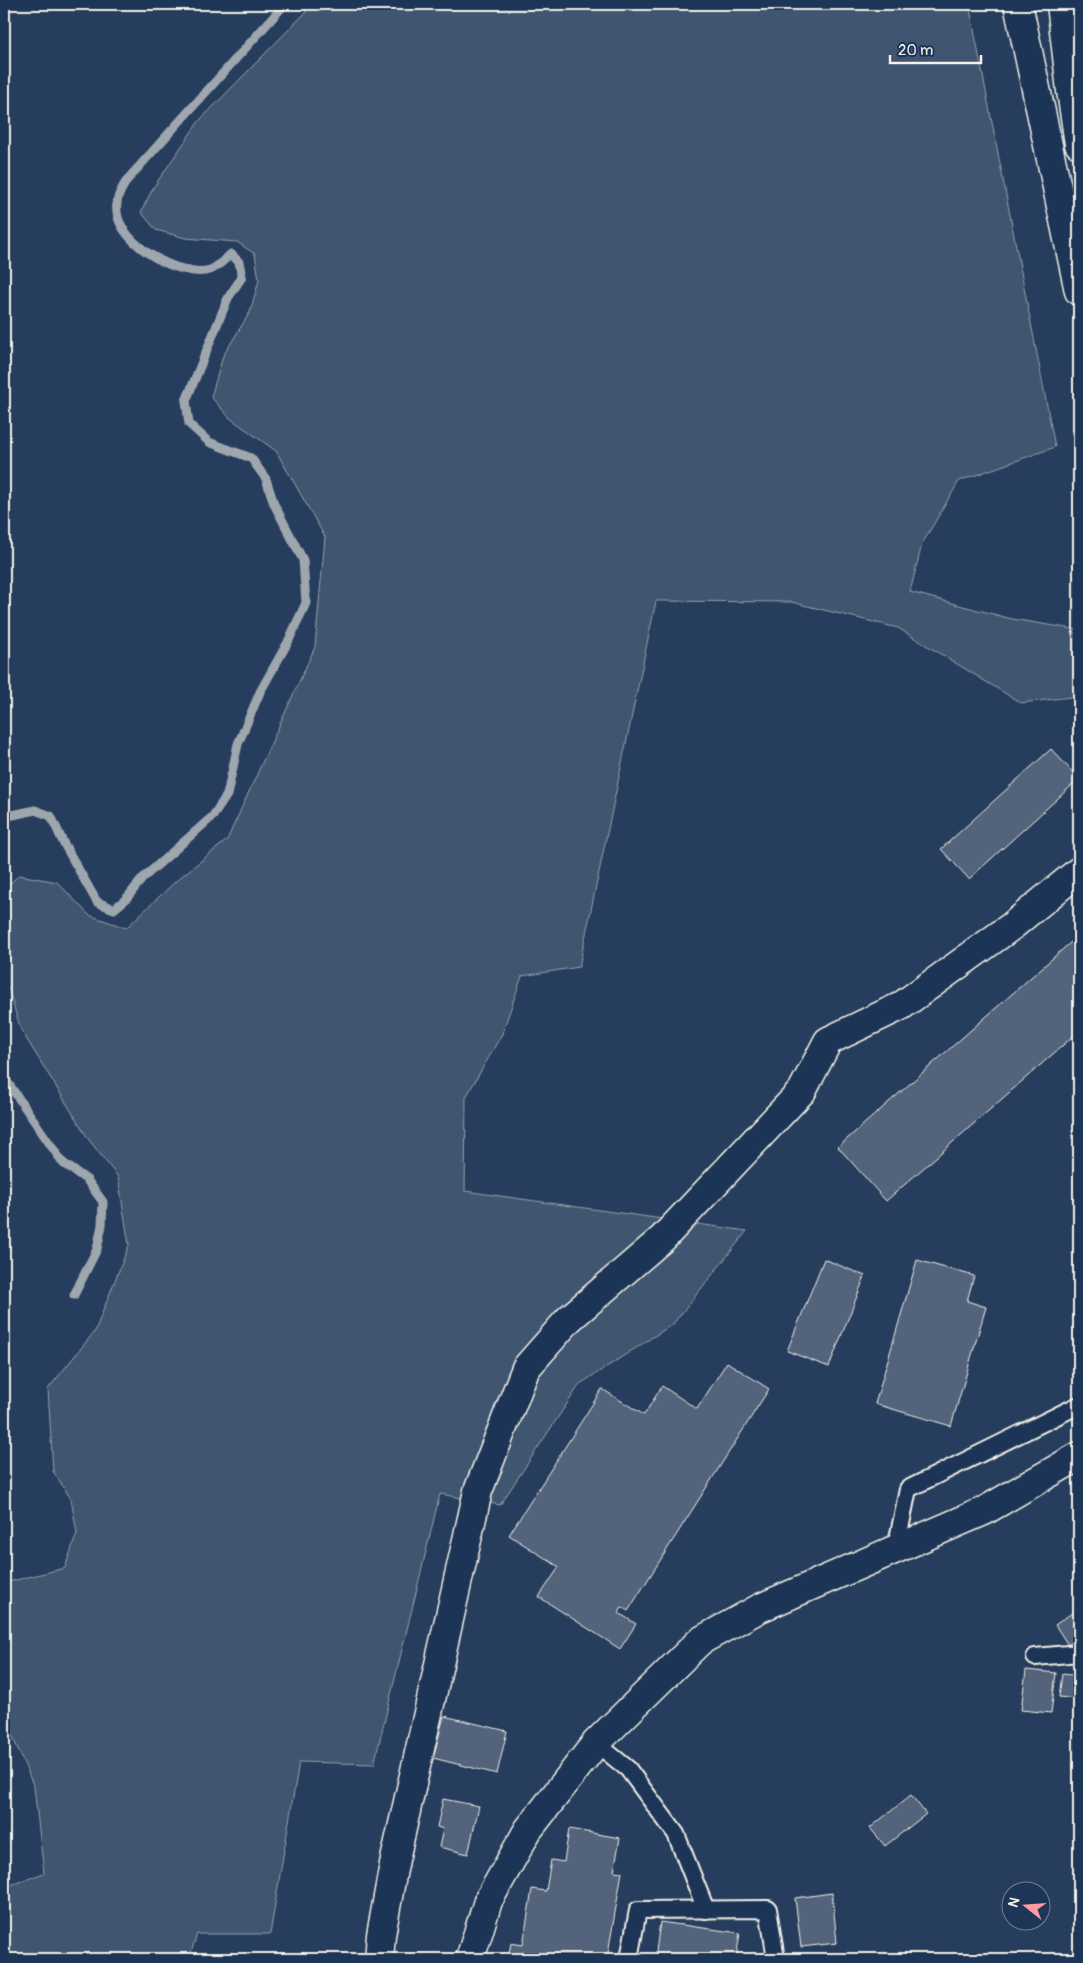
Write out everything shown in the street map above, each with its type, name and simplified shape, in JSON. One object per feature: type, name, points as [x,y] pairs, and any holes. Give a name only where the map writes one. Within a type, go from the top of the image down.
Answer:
[{"type":"main road","points":[[1018,4],[1079,291]]},
{"type":"main road","points":[[1061,4],[1079,144]]},
{"type":"main road","points":[[379,1959],[381,1935],[394,1864],[478,1491],[526,1368],[569,1319],[663,1238],[802,1091],[828,1041],[901,1006],[1012,926],[1079,871]]},
{"type":"main road","points":[[470,1959],[488,1901],[528,1830],[596,1743],[700,1641],[760,1608],[984,1511],[1079,1456]]},
{"type":"lane","points":[[896,1549],[908,1488],[1079,1405]]},
{"type":"lane","points":[[1036,1657],[1079,1653]]},
{"type":"lane","points":[[596,1743],[628,1769],[676,1834],[706,1910]]},
{"type":"lane","points":[[629,1959],[638,1910],[768,1909],[776,1959]]},
{"type":"shaded area","points":[[308,4],[969,4],[1055,447],[959,481],[922,544],[910,592],[1012,619],[1079,630],[1079,696],[1021,703],[898,628],[791,602],[656,601],[579,967],[522,976],[502,1034],[466,1097],[465,1191],[747,1231],[673,1324],[580,1384],[500,1505],[440,1494],[374,1764],[299,1762],[270,1934],[197,1934],[189,1959],[4,1959],[4,1889],[44,1873],[34,1787],[9,1728],[4,1724],[4,1583],[65,1568],[77,1533],[71,1499],[53,1471],[48,1389],[95,1331],[129,1245],[118,1177],[89,1140],[21,1030],[4,975],[4,889],[19,875],[57,882],[89,915],[126,928],[177,880],[227,840],[315,647],[325,537],[276,451],[230,418],[211,397],[223,356],[250,312],[259,280],[255,254],[237,242],[185,238],[156,230],[141,212],[153,188],[199,121],[305,13]]},
{"type":"building","points":[[1051,749],[1079,779],[969,879],[941,849]]},
{"type":"building","points":[[1079,935],[1079,1031],[886,1201],[838,1147]]},
{"type":"building","points":[[824,1259],[865,1276],[829,1367],[787,1351]]},
{"type":"building","points":[[917,1260],[974,1276],[967,1301],[986,1307],[951,1426],[875,1404]]},
{"type":"building","points":[[727,1362],[769,1389],[628,1611],[622,1607],[619,1613],[636,1624],[620,1649],[539,1597],[559,1567],[509,1535],[602,1389],[644,1415],[662,1386],[697,1409]]},
{"type":"building","points":[[1076,1610],[1079,1614],[1079,1637],[1068,1645],[1055,1625]]},
{"type":"building","points":[[1026,1670],[1056,1673],[1051,1713],[1021,1710]]},
{"type":"building","points":[[1062,1674],[1079,1676],[1077,1699],[1059,1697]]},
{"type":"building","points":[[444,1716],[507,1731],[497,1774],[433,1758]]},
{"type":"building","points":[[911,1795],[926,1814],[885,1846],[870,1828]]},
{"type":"building","points":[[443,1799],[479,1806],[468,1854],[439,1847],[443,1829],[437,1827]]},
{"type":"building","points":[[569,1829],[620,1838],[614,1871],[622,1872],[607,1959],[508,1959],[511,1943],[523,1945],[532,1889],[546,1891],[551,1860],[564,1862]]},
{"type":"building","points":[[832,1893],[837,1943],[801,1947],[795,1898]]},
{"type":"building","points":[[660,1922],[740,1933],[736,1959],[655,1959]]},
{"type":"waterway","points":[[4,817],[35,810],[51,816],[63,842],[97,902],[114,909],[126,899],[143,878],[213,816],[227,795],[238,744],[260,692],[288,642],[306,603],[303,560],[274,504],[266,479],[251,458],[209,442],[189,424],[186,401],[228,298],[242,277],[239,262],[231,254],[210,270],[183,269],[168,264],[140,247],[129,236],[121,224],[117,212],[119,195],[127,180],[285,4]]},
{"type":"waterway","points":[[4,1077],[63,1163],[87,1180],[103,1202],[102,1225],[97,1249],[74,1295]]}]
